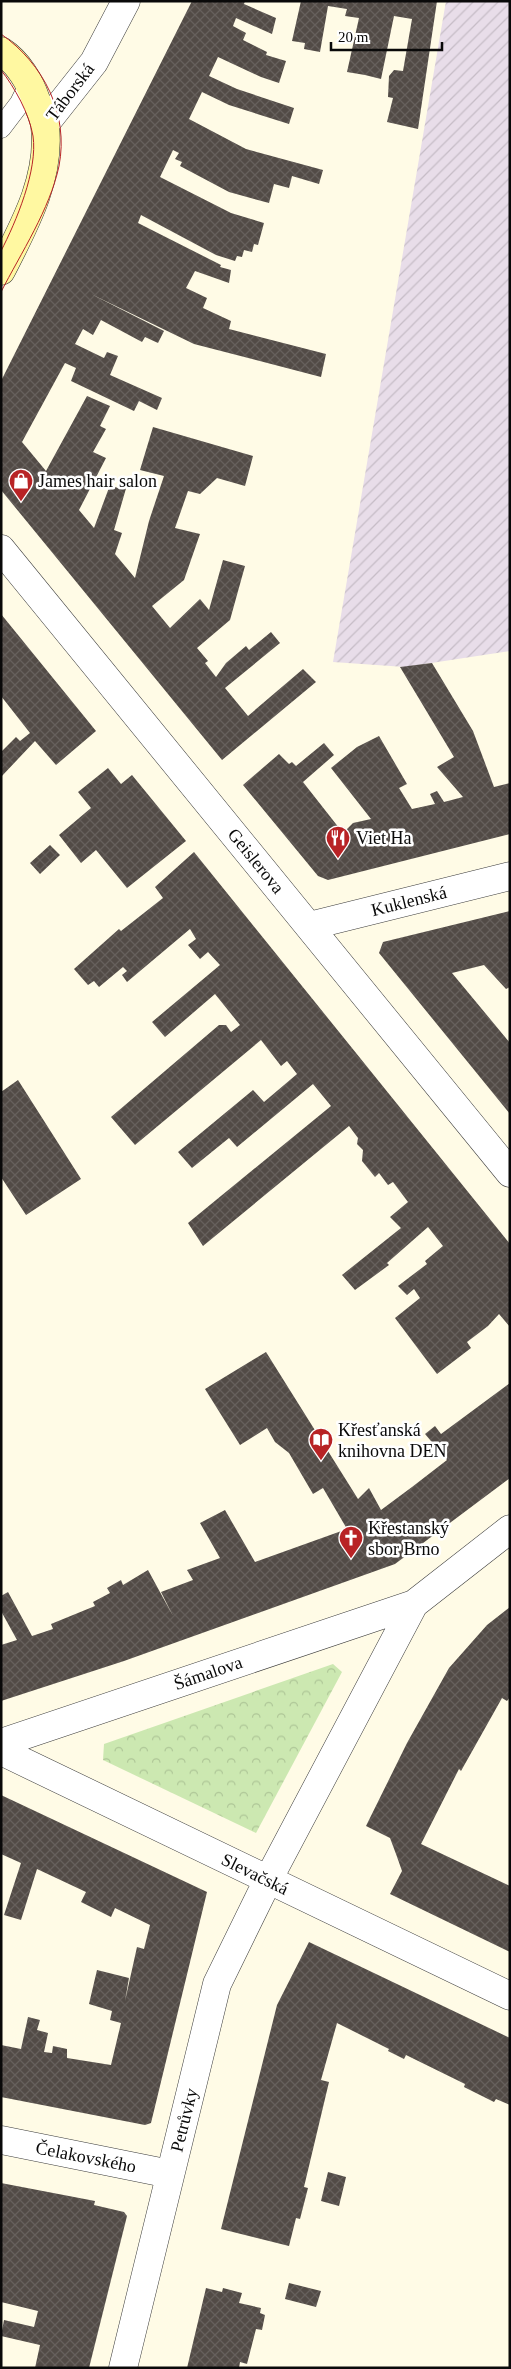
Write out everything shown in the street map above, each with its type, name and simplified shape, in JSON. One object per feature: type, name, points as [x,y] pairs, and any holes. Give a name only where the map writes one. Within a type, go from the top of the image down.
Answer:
[{"type":"street","name":"Táborská","points":[[1,271],[21,233],[43,176],[45,124],[94,62],[126,1]]},
{"type":"street","points":[[1,51],[30,83],[45,124]]},
{"type":"street","name":"Geislerova","points":[[1,549],[510,1173]]},
{"type":"street","name":"Kuklenská","points":[[309,926],[510,876]]},
{"type":"street","name":"Šámalova","points":[[1,1742],[414,1604],[510,1529]]},
{"type":"street","name":"Šámalova","points":[[268,1880],[414,1604]]},
{"type":"street","name":"Slevačská","points":[[1,1751],[510,1996]]},
{"type":"street","name":"Petrůvky","points":[[123,2368],[217,1984],[268,1880]]},
{"type":"street","name":"Čelakovského","points":[[1,2140],[170,2174]]},
{"type":"lane","points":[[1,128],[20,103],[30,83]]},
{"type":"shaded area","points":[[446,1],[510,1],[510,651],[405,667],[333,662]]},
{"type":"green space","points":[[333,1664],[342,1672],[256,1833],[103,1760],[104,1744]]},
{"type":"building","points":[[192,1],[245,1],[244,4],[276,18],[272,34],[236,18],[233,26],[246,33],[243,40],[267,52],[266,55],[286,61],[279,83],[261,77],[218,57],[209,76],[237,89],[294,108],[289,124],[229,105],[202,92],[189,119],[246,149],[323,170],[319,184],[292,176],[289,188],[274,184],[269,203],[229,192],[180,166],[182,162],[175,159],[179,153],[173,150],[160,177],[231,213],[264,223],[258,245],[254,244],[252,252],[244,250],[242,257],[237,256],[235,261],[216,255],[141,215],[138,223],[221,265],[220,267],[231,270],[229,283],[195,271],[186,288],[207,298],[203,308],[231,321],[229,329],[326,354],[321,377],[194,344],[91,294],[164,331],[158,343],[145,337],[142,342],[101,320],[93,335],[83,329],[75,344],[104,358],[107,352],[118,356],[110,375],[162,398],[157,410],[139,401],[134,411],[71,381],[76,368],[65,363],[22,442],[46,471],[87,396],[110,406],[100,426],[106,429],[93,452],[106,458],[79,510],[94,528],[110,485],[118,488],[120,482],[127,485],[114,530],[122,533],[115,554],[135,578],[149,521],[164,476],[140,470],[153,427],[253,456],[245,486],[217,478],[200,494],[188,491],[175,528],[200,534],[184,580],[152,606],[170,628],[200,599],[209,610],[223,560],[245,566],[230,620],[197,648],[208,661],[205,663],[216,677],[226,663],[246,646],[249,650],[271,632],[280,643],[225,688],[248,716],[303,669],[316,682],[222,760],[1,490],[1,381]]},
{"type":"building","points":[[301,1],[437,1],[418,129],[387,122],[393,98],[388,97],[389,76],[394,70],[403,71],[412,19],[394,16],[381,79],[347,72],[359,18],[345,16],[347,9],[328,6],[320,52],[304,49],[305,43],[292,41]]},
{"type":"building","points":[[1,614],[96,731],[56,765],[35,741],[1,777],[1,752],[16,737],[20,741],[30,733],[1,696]]},
{"type":"building","points":[[432,663],[473,731],[494,787],[510,783],[510,834],[328,880],[318,876],[243,785],[279,754],[289,764],[292,762],[296,766],[324,743],[334,755],[303,782],[343,833],[353,823],[371,819],[331,768],[357,747],[379,736],[407,784],[399,788],[412,809],[435,804],[430,794],[437,791],[444,802],[463,797],[437,767],[454,757],[400,667]]},
{"type":"building","points":[[108,768],[121,784],[132,775],[186,841],[127,888],[96,850],[81,863],[59,835],[91,808],[78,792]]},
{"type":"building","points":[[50,845],[60,855],[40,874],[30,863]]},
{"type":"building","points":[[194,852],[510,1244],[510,1327],[499,1314],[488,1326],[467,1342],[471,1348],[437,1374],[395,1318],[420,1298],[414,1289],[407,1295],[398,1286],[427,1264],[425,1261],[443,1246],[428,1227],[387,1263],[389,1265],[355,1290],[342,1275],[401,1228],[390,1217],[408,1202],[393,1182],[388,1185],[379,1173],[375,1177],[362,1161],[363,1150],[357,1144],[358,1138],[349,1126],[203,1246],[188,1223],[331,1106],[313,1084],[237,1147],[229,1138],[192,1168],[178,1152],[253,1090],[264,1102],[297,1074],[287,1061],[281,1066],[261,1040],[135,1145],[111,1117],[219,1025],[226,1025],[231,1032],[240,1025],[215,994],[165,1037],[152,1022],[220,965],[208,952],[200,959],[188,945],[196,939],[190,929],[127,982],[122,975],[127,971],[123,967],[99,987],[94,981],[88,985],[74,969],[119,929],[121,931],[163,898],[155,887]]},
{"type":"building","points":[[510,911],[510,987],[506,989],[484,965],[452,973],[510,1043],[510,1114],[379,953],[383,942]]},
{"type":"building","points":[[18,1080],[81,1179],[26,1215],[1,1177],[1,1092]]},
{"type":"building","points":[[266,1352],[358,1499],[369,1488],[381,1510],[412,1487],[447,1460],[425,1434],[435,1426],[441,1434],[510,1383],[510,1478],[395,1564],[124,1661],[1,1701],[1,1645],[17,1640],[1,1611],[1,1596],[8,1592],[32,1636],[53,1629],[51,1624],[95,1606],[93,1602],[110,1593],[107,1588],[121,1580],[123,1585],[148,1570],[173,1616],[161,1592],[193,1580],[187,1570],[220,1558],[200,1523],[225,1510],[255,1562],[347,1529],[323,1488],[313,1494],[289,1453],[275,1442],[267,1428],[240,1445],[205,1389]]},
{"type":"building","points":[[510,1607],[510,1697],[507,1701],[502,1698],[461,1771],[459,1769],[421,1844],[510,1886],[510,1952],[390,1894],[402,1871],[390,1838],[366,1826],[407,1743],[449,1668],[487,1625]]},
{"type":"building","points":[[1,1795],[207,1892],[151,2123],[145,2125],[1,2097],[1,2045],[21,2049],[28,2017],[40,2020],[37,2030],[48,2033],[44,2052],[52,2053],[53,2046],[67,2049],[67,2058],[111,2065],[121,2023],[110,2020],[112,2011],[89,2004],[97,1970],[129,1978],[125,2001],[137,1947],[144,1949],[150,1925],[115,1908],[111,1917],[81,1902],[86,1892],[37,1869],[21,1920],[4,1915],[21,1863],[1,1854]]},
{"type":"building","points":[[309,1942],[510,2038],[510,2105],[496,2099],[494,2102],[464,2087],[465,2084],[406,2055],[404,2059],[388,2051],[389,2049],[337,2023],[321,2080],[329,2082],[304,2187],[308,2188],[300,2219],[296,2218],[289,2246],[221,2229],[277,2005]]},
{"type":"building","points":[[328,2172],[346,2177],[339,2206],[321,2201]]},
{"type":"building","points":[[1,2183],[95,2201],[94,2205],[124,2212],[127,2216],[89,2368],[35,2368],[40,2345],[1,2336],[4,2320],[34,2327],[38,2311],[1,2302]]},
{"type":"building","points":[[289,2283],[321,2291],[316,2307],[285,2299]]},
{"type":"building","points":[[206,2288],[222,2292],[223,2288],[242,2293],[239,2303],[261,2308],[260,2313],[265,2315],[262,2330],[256,2329],[247,2364],[240,2362],[239,2368],[187,2368]]},
{"type":"tram line","points":[[1,34],[30,60],[41,75],[56,109],[61,147],[59,166],[49,198],[1,292]]},
{"type":"tram line","points":[[1,70],[25,110],[31,127],[34,150],[29,180],[19,211],[1,251]]},
{"type":"place","name":"James hair salon","points":[[21,502]]},
{"type":"place","name":"Viet Ha","points":[[338,859]]},
{"type":"place","name":"Křesťanská knihovna DEN","points":[[321,1461]]},
{"type":"place","name":"Křestanský sbor Brno","points":[[351,1559]]}]
